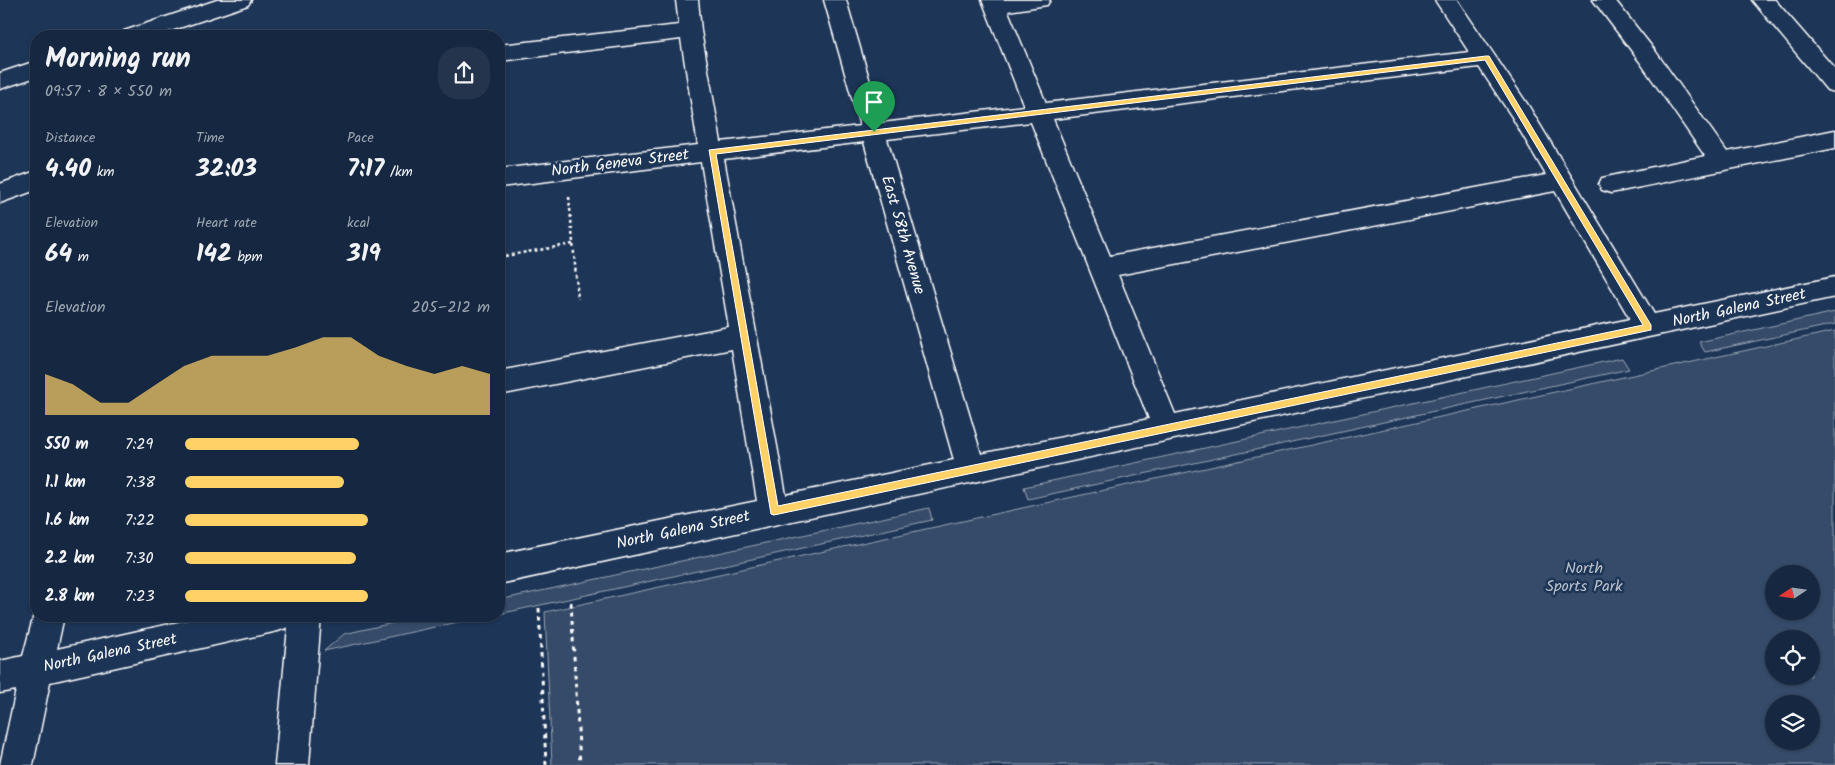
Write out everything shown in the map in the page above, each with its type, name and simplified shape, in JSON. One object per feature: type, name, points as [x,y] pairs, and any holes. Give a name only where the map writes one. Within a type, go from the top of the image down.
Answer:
[{"type":"street","points":[[150,30],[240,0]]},
{"type":"street","points":[[687,0],[690,30],[742,336],[774,511]]},
{"type":"street","name":"East 58th Avenue","points":[[835,0],[971,470]]},
{"type":"street","points":[[1039,0],[994,2],[1167,428]]},
{"type":"street","points":[[1446,0],[1486,58],[1648,327]]},
{"type":"street","points":[[1604,0],[1648,57],[1721,161]]},
{"type":"street","points":[[1764,0],[1835,84]]},
{"type":"street","points":[[505,52],[690,30]]},
{"type":"street","name":"North Geneva Street","points":[[505,177],[1486,58]]},
{"type":"street","points":[[0,81],[30,71]]},
{"type":"street","points":[[1610,184],[1835,139]]},
{"type":"street","points":[[1102,268],[1561,181]]},
{"type":"street","points":[[0,194],[30,182]]},
{"type":"street","name":"North Galena Street","points":[[505,568],[1835,287]]},
{"type":"street","points":[[505,382],[742,336]]},
{"type":"street","points":[[16,765],[47,622]]},
{"type":"street","name":"North Galena Street","points":[[0,677],[251,622]]},
{"type":"street","points":[[292,765],[304,622]]},
{"type":"path","points":[[569,196],[578,299]]},
{"type":"path","points":[[505,256],[573,244]]},
{"type":"path","points":[[570,602],[580,765]]},
{"type":"path","points":[[539,608],[546,765]]},
{"type":"green space","points":[[1835,312],[1835,324],[1705,352],[1699,342]]},
{"type":"green space","name":"North Sports Park","points":[[1835,331],[1835,765],[552,765],[545,612]]},
{"type":"green space","points":[[1622,358],[1629,369],[1028,499],[1024,487]]},
{"type":"green space","points":[[929,508],[932,520],[505,613],[505,599]]},
{"type":"green space","points":[[397,622],[458,622],[324,651],[344,634]]},
{"type":"route","points":[[1486,58],[1520,110],[1648,327],[774,511],[742,336],[712,152],[874,132],[1486,58]]}]
